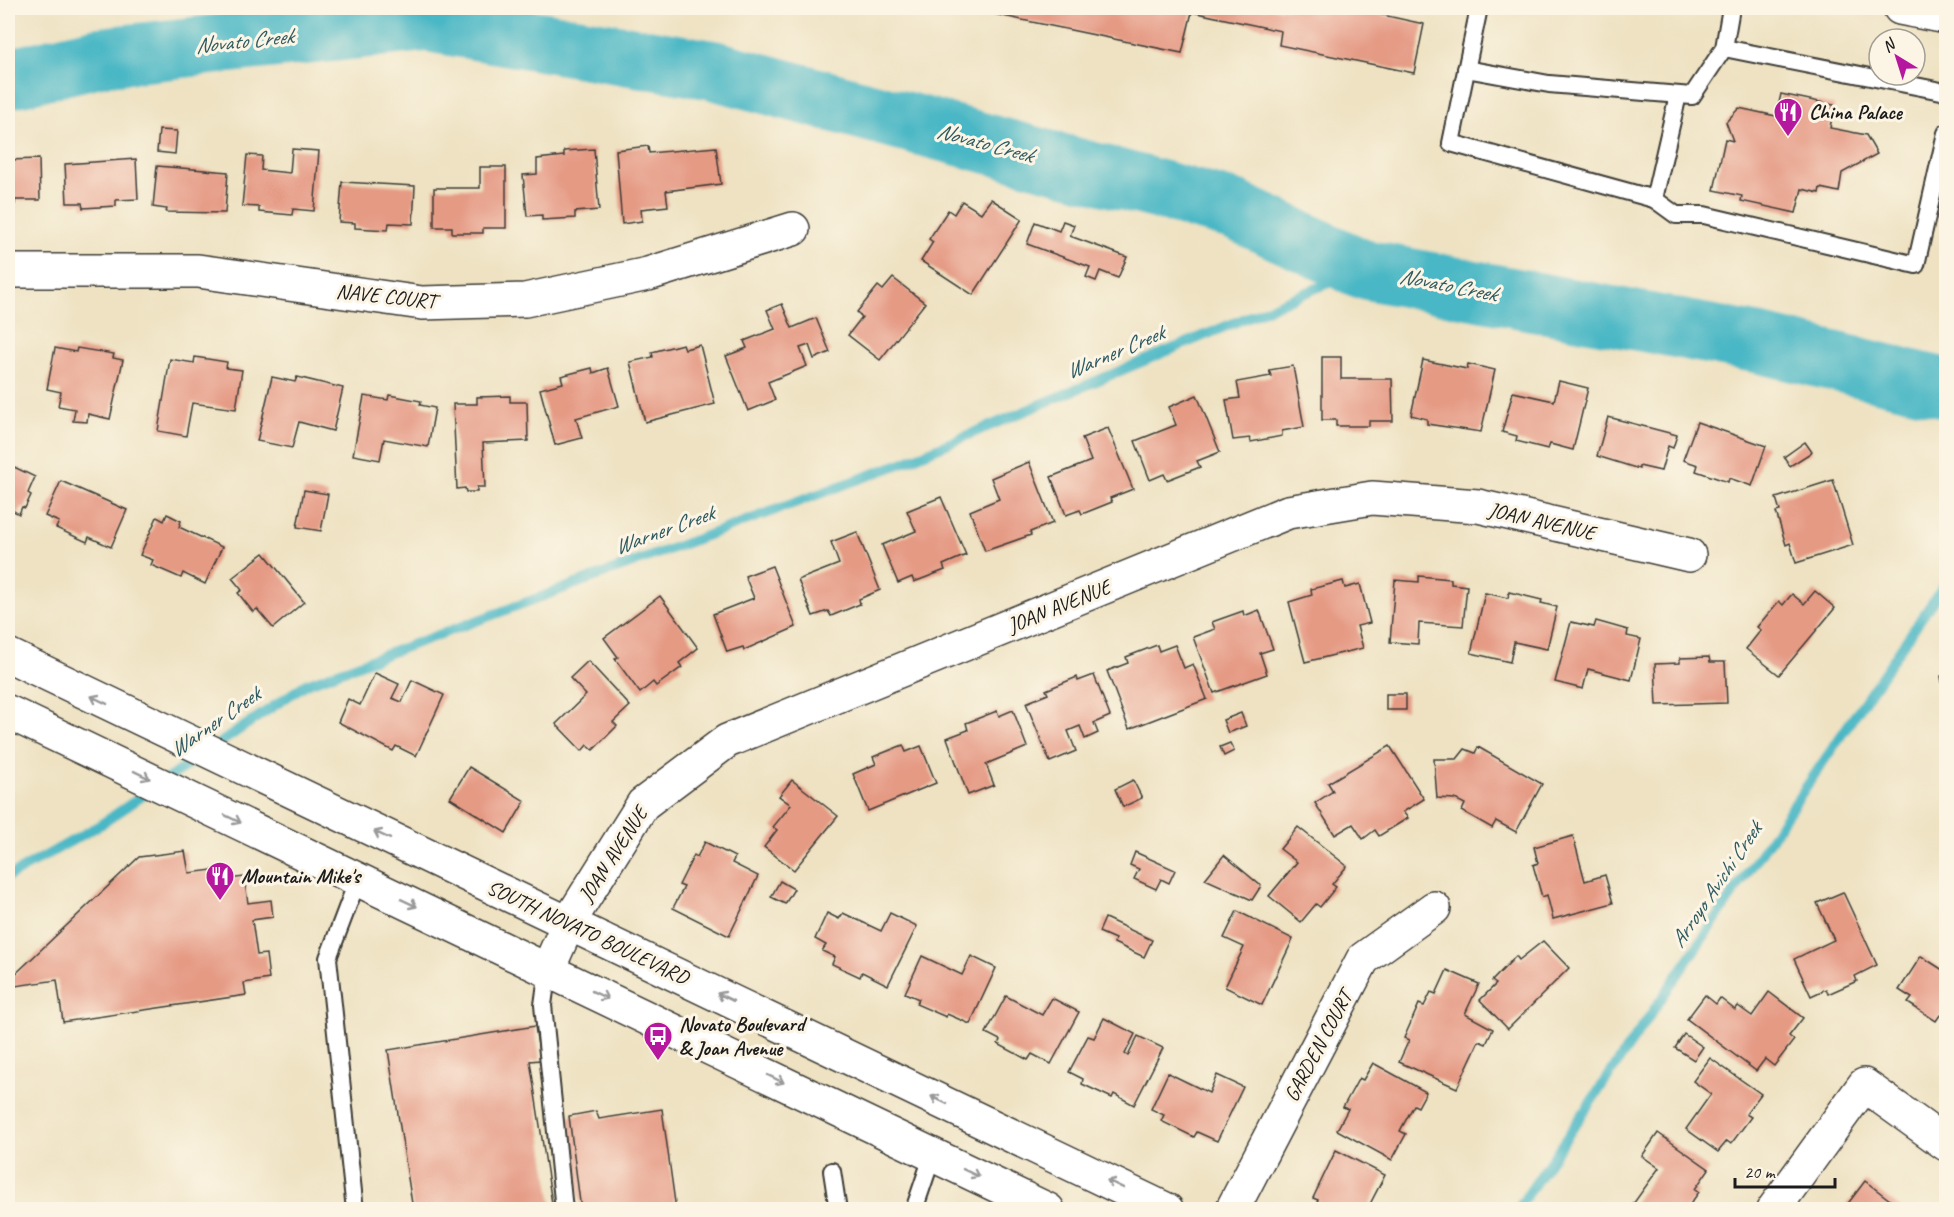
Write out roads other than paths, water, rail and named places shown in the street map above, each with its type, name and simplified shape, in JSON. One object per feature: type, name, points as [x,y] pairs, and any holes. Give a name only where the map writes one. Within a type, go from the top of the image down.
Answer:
[{"type":"street","points":[[1900,8],[1947,17]]},
{"type":"street","name":"NAVE COURT","points":[[8,271],[198,271],[422,303],[525,300],[648,274],[793,229]]},
{"type":"street","name":"JOAN AVENUE","points":[[548,969],[568,922],[643,804],[727,741],[1288,513],[1372,498],[1478,506],[1689,555]]},
{"type":"street","name":"SOUTH NOVATO BOULEVARD","points":[[8,655],[228,763],[568,922],[1167,1209]]},
{"type":"street","points":[[8,712],[1045,1209]]},
{"type":"street","name":"GARDEN COURT","points":[[1232,1209],[1363,959],[1434,908]]},
{"type":"street","points":[[1773,1209],[1864,1085],[1947,1144]]},
{"type":"lane","points":[[1479,8],[1451,143],[1654,199],[1677,216],[1704,215],[1916,264],[1947,133]]},
{"type":"lane","points":[[1466,69],[1550,84],[1692,96],[1724,48],[1731,8]]},
{"type":"lane","points":[[1724,48],[1947,92]]},
{"type":"lane","points":[[1654,199],[1678,95]]},
{"type":"lane","points":[[355,1209],[328,958],[358,879]]},
{"type":"lane","points":[[548,969],[543,1005],[564,1209]]},
{"type":"lane","points":[[914,1209],[933,1154]]},
{"type":"lane","points":[[832,1171],[838,1209]]},
{"type":"waterway","name":"Novato Creek","points":[[8,79],[99,57],[426,22],[713,70],[1234,210],[1362,269],[1761,344],[1946,388]]},
{"type":"waterway","name":"Warner Creek","points":[[8,877],[100,825],[306,684],[897,465],[1362,269]]},
{"type":"waterway","name":"Arroyo Avichi Creek","points":[[1517,1210],[1946,582]]},
{"type":"place","name":"China Palace","points":[[1788,138]]},
{"type":"place","name":"Mountain Mike's","points":[[220,902]]},
{"type":"place","name":"Novato Boulevard & Joan Avenue","points":[[658,1062]]}]
